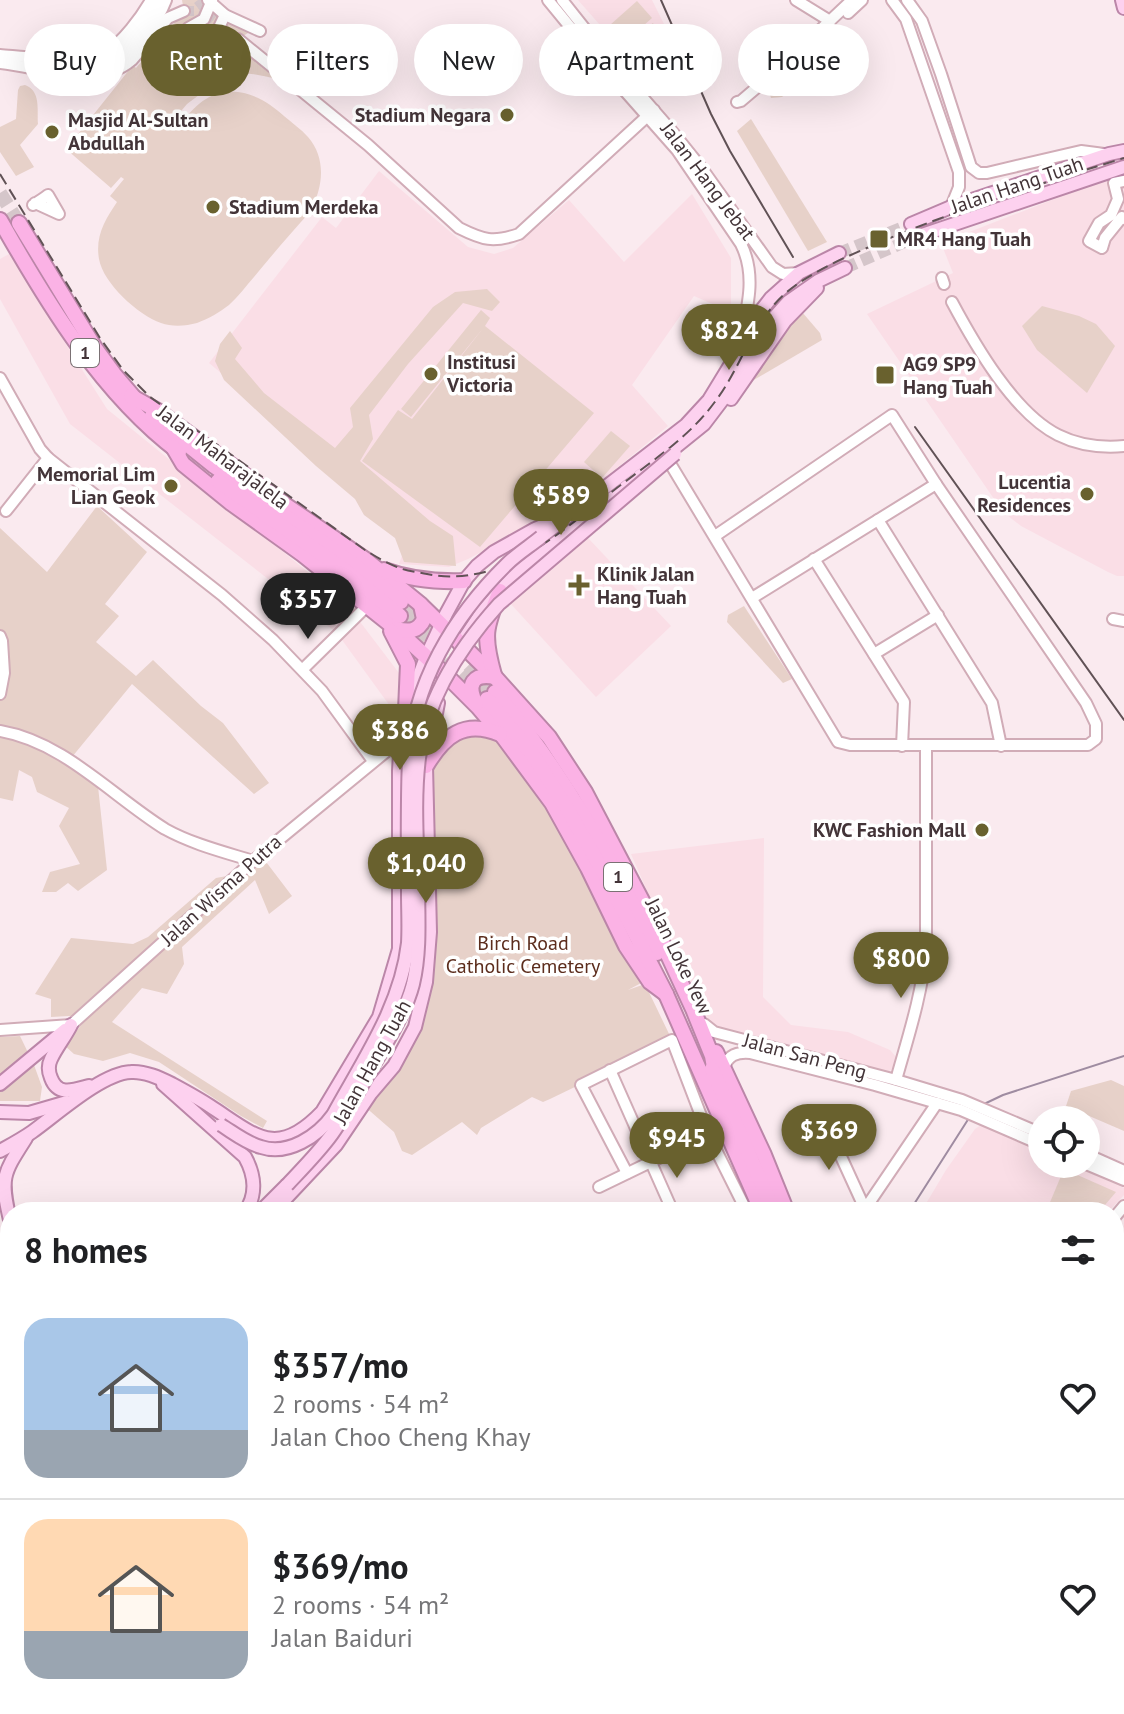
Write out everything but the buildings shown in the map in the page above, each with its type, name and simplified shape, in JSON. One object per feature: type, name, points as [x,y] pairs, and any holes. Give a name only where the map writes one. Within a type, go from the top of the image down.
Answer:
[{"type":"highway","name":"Jalan Maharajalela","points":[[0,220],[41,290],[104,381],[151,430],[227,488],[343,569],[402,616]]},
{"type":"highway","name":"Jalan Maharajalela","points":[[19,223],[95,348],[131,396],[214,466],[345,558],[402,616]]},
{"type":"highway","points":[[131,396],[158,411],[366,560],[406,578],[464,581]]},
{"type":"highway","points":[[173,447],[183,464],[207,484],[367,606],[441,624],[461,644],[489,694],[501,734],[552,803],[626,946],[650,982],[666,994]]},
{"type":"highway","points":[[366,560],[426,657],[448,677],[489,694],[549,737],[569,766],[639,894],[720,1073],[764,1155],[783,1202]]},
{"type":"highway","points":[[489,694],[486,634],[500,591]]},
{"type":"highway","points":[[402,616],[408,664],[406,710]]},
{"type":"highway","name":"Jalan Loke Yew","points":[[489,694],[535,758],[604,873],[666,994],[758,1202]]},
{"type":"highway","name":"Jalan Loke Yew","points":[[489,694],[525,727],[578,804],[720,1073],[770,1202]]},
{"type":"highway","points":[[426,766],[438,746],[465,729],[479,728],[501,734]]},
{"type":"highway","points":[[693,1009],[704,1024],[720,1073]]},
{"type":"main road","points":[[1122,0],[1124,8]]},
{"type":"main road","name":"Jalan Hang Tuah","points":[[911,224],[951,207],[1124,151]]},
{"type":"main road","name":"Jalan Hang Tuah","points":[[916,237],[1124,167]]},
{"type":"main road","name":"Jalan Hang Tuah","points":[[282,1202],[336,1145],[371,1093],[394,1066],[415,1027],[423,996],[430,932],[426,766],[436,711],[461,644],[488,605],[517,572],[574,529],[701,409],[763,308],[799,273],[839,253]]},
{"type":"main road","name":"Jalan Hang Tuah","points":[[177,1087],[221,1125],[262,1148],[286,1148],[307,1139],[326,1125],[387,1018],[399,983],[408,943],[409,758],[413,726],[421,693],[441,649],[476,598],[509,562],[573,513],[665,455],[704,424],[776,314],[801,291],[840,270],[774,334],[740,387],[710,425],[520,585],[474,632],[457,656],[430,713],[419,758],[416,825],[419,932],[412,986],[402,1014],[347,1110],[321,1147],[270,1202]]},
{"type":"main road","name":"Jalan Hang Tuah","points":[[177,1087],[249,1133],[262,1137],[284,1138],[311,1123],[322,1112],[379,1017],[399,949],[401,735],[406,710],[426,657],[464,581],[477,566],[494,552],[535,529],[573,513]]},
{"type":"main road","points":[[464,581],[460,607],[464,612],[476,613],[488,605]]},
{"type":"main road","points":[[0,1084],[71,1025]]},
{"type":"main road","points":[[71,1025],[49,1062],[51,1079],[57,1089],[67,1091],[98,1084]]},
{"type":"main road","points":[[0,1151],[113,1076],[132,1071],[155,1076],[177,1087]]},
{"type":"main road","points":[[155,1076],[245,1157],[253,1186],[250,1202]]},
{"type":"main road","points":[[342,1080],[356,1079],[365,1084],[371,1093]]},
{"type":"main road","points":[[0,1112],[29,1113],[77,1098]]},
{"type":"main road","points":[[5,1202],[4,1178],[10,1162],[28,1135]]},
{"type":"street","points":[[125,33],[151,0]]},
{"type":"street","points":[[125,45],[151,15],[159,0]]},
{"type":"street","points":[[125,56],[157,19],[166,0]]},
{"type":"street","name":"Jalan Hang Jebat","points":[[548,0],[594,56],[703,170],[772,267],[783,274],[799,273]]},
{"type":"street","name":"Jalan Hang Jebat","points":[[562,0],[677,150],[745,252],[750,285],[738,348]]},
{"type":"street","points":[[796,0],[835,23],[862,0]]},
{"type":"street","points":[[737,102],[755,90],[852,0]]},
{"type":"street","points":[[892,0],[906,19],[959,172],[959,187],[951,207]]},
{"type":"street","points":[[907,0],[922,21],[965,153],[976,172],[987,173],[1081,151],[1109,154]]},
{"type":"street","points":[[125,65],[168,18],[187,22],[204,19],[211,1],[225,15],[260,31]]},
{"type":"street","points":[[222,24],[225,15]]},
{"type":"street","points":[[251,50],[368,145],[459,228],[492,241],[519,234],[650,113]]},
{"type":"street","points":[[0,55],[24,60]]},
{"type":"street","points":[[0,63],[24,64]]},
{"type":"street","points":[[1121,213],[1122,217],[1105,238],[1102,248],[1089,241],[1099,223],[1111,215],[1118,199],[1114,183],[1124,181]]},
{"type":"street","points":[[952,302],[984,357],[1029,414],[1047,428],[1071,440],[1089,445],[1124,446]]},
{"type":"street","points":[[0,378],[48,458],[251,619],[331,701],[374,760],[400,759]]},
{"type":"street","points":[[665,455],[838,742],[850,745],[1030,746],[1088,745],[1096,739],[1096,724],[1086,703],[892,415],[715,536]]},
{"type":"street","points":[[6,511],[48,458]]},
{"type":"street","points":[[752,598],[936,484]]},
{"type":"street","points":[[878,520],[992,703],[1001,746]]},
{"type":"street","points":[[814,559],[904,702],[902,746]]},
{"type":"street","points":[[303,669],[367,606]]},
{"type":"street","points":[[874,654],[938,615]]},
{"type":"street","points":[[0,636],[4,673],[0,694]]},
{"type":"street","points":[[0,731],[21,734],[61,756],[166,829],[253,861]]},
{"type":"street","name":"Jalan Wisma Putra","points":[[71,1025],[253,861],[393,746],[401,735]]},
{"type":"street","points":[[908,1094],[896,1080],[924,975],[926,746]]},
{"type":"street","name":"Jalan San Peng","points":[[704,1024],[714,1032],[750,1048],[937,1103],[969,1108]]},
{"type":"street","points":[[0,1030],[71,1025]]},
{"type":"street","points":[[24,1027],[36,1035],[40,1043],[34,1054]]},
{"type":"street","points":[[627,1173],[581,1085],[672,1040],[708,1134],[742,1202]]},
{"type":"street","name":"Jalan San Peng","points":[[720,1073],[727,1059],[750,1048],[896,1080],[1028,1129]]},
{"type":"street","points":[[610,1070],[668,1202]]},
{"type":"street","points":[[875,1085],[896,1080]]},
{"type":"street","points":[[870,1202],[937,1103]]},
{"type":"street","name":"Jalan San Peng","points":[[983,1113],[1028,1137]]},
{"type":"street","points":[[824,1118],[860,1202]]},
{"type":"street","points":[[599,1187],[725,1126]]},
{"type":"street","points":[[1100,1160],[1124,1171]]},
{"type":"street","points":[[1100,1170],[1124,1180]]},
{"type":"shaded area","points":[[578,0],[652,0],[664,24],[599,24]]},
{"type":"shaded area","name":"Institusi Victoria","points":[[379,171],[468,247],[494,254],[513,248],[569,200],[624,262],[692,194],[731,258],[731,312],[694,296],[632,385],[668,426],[573,504],[449,567],[399,564],[409,537],[329,463],[209,363],[322,217],[336,228]]},
{"type":"shaded area","points":[[1124,175],[1124,576],[1117,576],[1021,526],[1003,512],[867,314],[953,273],[941,243]]},
{"type":"shaded area","points":[[9,254],[107,409],[345,602],[402,677],[405,703],[395,713],[337,633],[70,424],[0,299],[0,259]]},
{"type":"shaded area","points":[[588,538],[671,626],[596,697],[510,603],[547,568]]},
{"type":"shaded area","points":[[764,838],[763,997],[791,1025],[848,1032],[890,1050],[897,1058],[894,1068],[885,1074],[714,1027],[702,1017],[631,854]]},
{"type":"shaded area","points":[[981,1125],[1028,1145],[1028,1178],[1100,1177],[1124,1188],[1124,1195],[1117,1202],[927,1202],[946,1170]]},
{"type":"green space","name":"Stadium Merdeka","points":[[182,0],[213,0],[260,26],[251,31],[251,24],[174,24],[184,12]]},
{"type":"green space","points":[[637,1],[652,18],[645,24],[611,24]]},
{"type":"green space","name":"Stadium Merdeka","points":[[251,57],[267,71],[267,77],[251,74]]},
{"type":"green space","name":"Stadium Merdeka","points":[[141,62],[141,96],[198,96],[177,116],[183,120],[200,103],[213,96],[257,98],[276,109],[308,137],[320,164],[320,184],[310,212],[236,299],[222,310],[188,325],[174,326],[152,319],[132,306],[107,278],[99,259],[100,236],[117,202],[110,196],[124,179],[121,177],[111,188],[66,149],[108,96],[125,96],[125,75],[133,65],[136,68]]},
{"type":"green space","points":[[24,85],[24,96],[36,96],[38,124],[20,145],[34,167],[16,176],[0,152],[0,127],[16,119],[20,86]]},
{"type":"green space","points":[[751,119],[827,242],[808,251],[737,131]]},
{"type":"green space","points":[[487,289],[500,302],[492,311],[463,303],[408,364],[369,415],[373,439],[360,461],[430,521],[453,536],[456,566],[404,562],[395,538],[364,515],[355,499],[224,380],[215,361],[220,344],[230,331],[242,348],[235,359],[264,393],[335,448],[353,427],[350,408],[433,307],[455,292]]},
{"type":"green space","points":[[1042,306],[1096,324],[1115,346],[1087,393],[1037,350],[1022,326]]},
{"type":"green space","points":[[481,310],[490,318],[485,326],[594,413],[480,547],[362,461],[398,410],[412,419],[484,327],[411,417],[401,409]]},
{"type":"green space","points":[[802,312],[820,333],[822,340],[752,381],[793,319]]},
{"type":"green space","points":[[611,431],[630,446],[602,478],[584,462]]},
{"type":"green space","points":[[97,506],[147,552],[105,604],[119,616],[96,642],[136,676],[153,660],[223,723],[269,783],[254,794],[132,684],[72,757],[97,777],[107,870],[78,891],[68,883],[56,892],[42,892],[50,872],[80,864],[59,826],[69,808],[37,792],[32,777],[19,770],[13,801],[0,798],[0,528],[47,572]]},
{"type":"green space","points":[[744,606],[792,679],[783,683],[727,622],[728,615]]},
{"type":"green space","name":"Birch Road Catholic Cemetery","points":[[457,733],[501,734],[542,793],[643,982],[628,990],[645,984],[672,1040],[543,1102],[532,1097],[481,1128],[477,1135],[462,1122],[412,1155],[402,1151],[394,1132],[363,1105],[394,1066],[426,982],[431,764]]},
{"type":"green space","points":[[257,850],[292,896],[269,914],[255,880],[182,947],[184,964],[167,994],[142,988],[112,1022],[267,1121],[263,1128],[159,1062],[130,1053],[103,1061],[74,1054],[64,1045],[84,1022],[69,1016],[51,1017],[51,999],[35,994],[71,938],[133,944],[148,937],[216,878],[227,876]]},
{"type":"green space","points":[[20,1036],[42,1087],[40,1101],[0,1101],[0,1037]]},
{"type":"green space","points":[[1111,1080],[1124,1086],[1124,1131],[1100,1121],[1100,1106],[1066,1106],[1071,1091]]},
{"type":"green space","points":[[1060,1178],[1084,1178],[1116,1192],[1108,1202],[1050,1202]]},
{"type":"waterway","points":[[982,1105],[1003,1095],[1124,1056]]},
{"type":"waterway","points":[[915,1202],[969,1118]]},
{"type":"tunnel","points":[[198,0],[219,24]]},
{"type":"tunnel","points":[[184,11],[194,11],[211,18]]},
{"type":"tunnel","points":[[0,193],[19,223]]},
{"type":"tunnel","points":[[839,253],[911,224]]},
{"type":"tunnel","points":[[845,268],[916,237]]},
{"type":"tunnel","points":[[408,607],[495,692]]},
{"type":"tunnel","points":[[400,616],[487,699]]},
{"type":"tram line","points":[[661,0],[730,151],[793,257]]},
{"type":"tram line","points":[[915,427],[1124,720]]},
{"type":"railway","points":[[0,174],[100,338],[123,370],[150,397],[365,550],[408,570],[455,576],[481,573],[530,552],[682,438],[725,388],[769,311],[781,297],[806,278],[849,256],[942,218],[1124,158]]},
{"type":"place","name":"Stadium Negara","points":[[507,115]]},
{"type":"place","name":"Masjid Al-Sultan Abdullah","points":[[52,132]]},
{"type":"place","name":"Stadium Merdeka","points":[[213,207]]},
{"type":"place","name":"MR4 Hang Tuah","points":[[879,239]]},
{"type":"place","name":"Institusi Victoria","points":[[431,374]]},
{"type":"place","name":"AG9 SP9 Hang Tuah","points":[[885,375]]},
{"type":"place","name":"Memorial Lim Lian Geok","points":[[171,486]]},
{"type":"place","name":"Lucentia Residences","points":[[1087,494]]},
{"type":"place","name":"Klinik Jalan Hang Tuah","points":[[579,585]]},
{"type":"place","name":"KWC Fashion Mall","points":[[982,830]]}]
